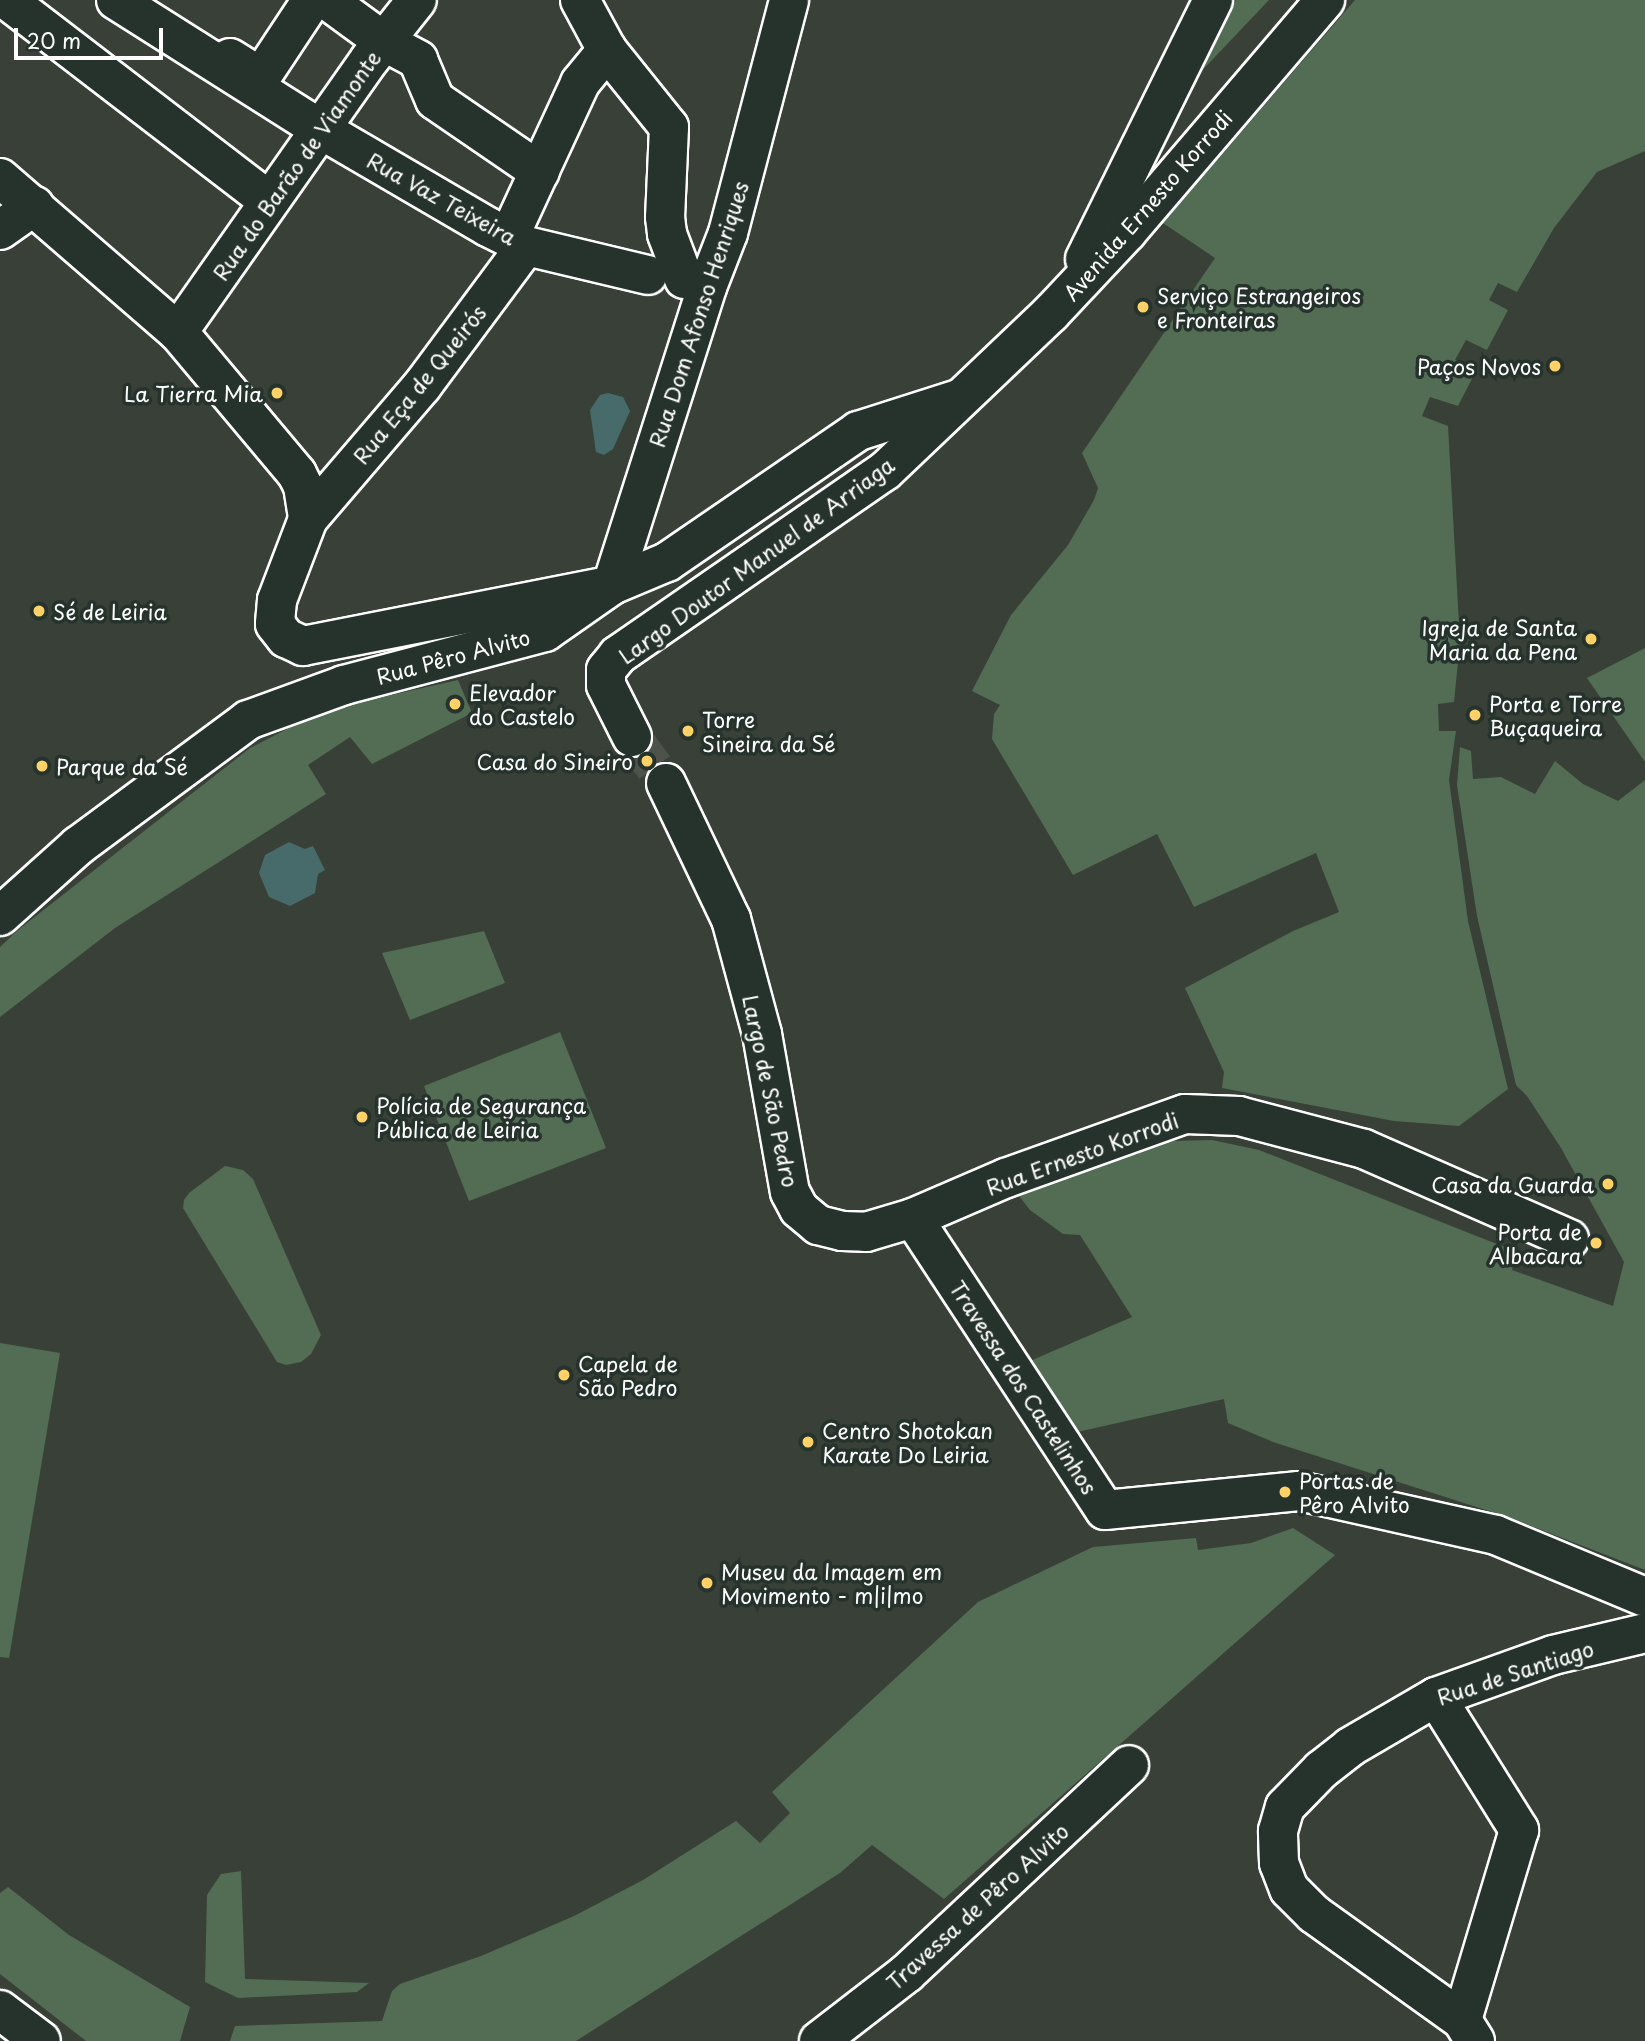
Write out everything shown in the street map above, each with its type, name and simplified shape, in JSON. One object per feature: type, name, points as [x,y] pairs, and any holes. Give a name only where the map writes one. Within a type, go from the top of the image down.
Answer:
[{"type":"street","points":[[7,0],[269,201]]},
{"type":"street","name":"Rua Vaz Teixeira","points":[[116,0],[322,130],[518,242],[666,277],[665,218],[669,127],[607,50]]},
{"type":"street","points":[[143,0],[261,77],[312,0]]},
{"type":"street","points":[[327,0],[383,41],[418,60],[435,100],[540,172]]},
{"type":"street","name":"Rua do Barão de Viamonte","points":[[178,332],[383,41],[417,0]]},
{"type":"street","points":[[580,0],[607,50]]},
{"type":"street","name":"Rua Dom Afonso Henriques","points":[[612,585],[707,287],[728,233],[789,0]]},
{"type":"street","points":[[1067,296],[1213,0]]},
{"type":"street","name":"Avenida Ernesto Korrodi","points":[[958,398],[1067,296],[1127,232],[1325,0]]},
{"type":"street","name":"Rua Eça de Queirós","points":[[308,519],[422,386],[518,242],[540,172],[580,83],[607,50]]},
{"type":"street","points":[[0,177],[178,332],[297,474],[303,486],[308,519],[280,589],[274,616],[279,632],[303,646],[612,585]]},
{"type":"street","points":[[0,230],[34,206]]},
{"type":"street","name":"Rua Pêro Alvito","points":[[0,916],[78,846],[248,720],[344,685],[545,632],[612,585],[667,562],[858,431],[958,398]]},
{"type":"street","name":"Largo Doutor Manuel de Arriaga","points":[[632,737],[606,685],[606,670],[618,655],[885,471],[958,398]]},
{"type":"street","name":"Largo de São Pedro","points":[[666,783],[731,919],[762,1034],[787,1181],[799,1209],[818,1225],[842,1231],[866,1231],[913,1218]]},
{"type":"street","name":"Rua Ernesto Korrodi","points":[[913,1218],[1006,1178],[1185,1114],[1238,1116],[1364,1149],[1569,1239]]},
{"type":"street","name":"Travessa dos Castelinhos","points":[[913,1218],[1105,1510],[1299,1491],[1496,1535],[1645,1597]]},
{"type":"street","name":"Rua de Santiago","points":[[1469,2031],[1314,1914],[1289,1889],[1279,1863],[1278,1831],[1285,1807],[1321,1770],[1350,1747],[1436,1697],[1553,1656],[1645,1633]]},
{"type":"street","points":[[1436,1697],[1519,1829],[1469,2031]]},
{"type":"street","name":"Travessa de Pêro Alvito","points":[[819,2041],[907,1973],[1129,1765]]},
{"type":"street","points":[[0,2010],[41,2041]]},
{"type":"green space","points":[[1236,0],[1269,0],[1195,78]]},
{"type":"green space","points":[[1355,0],[1645,0],[1645,151],[1597,172],[1554,228],[1517,292],[1498,283],[1489,300],[1508,310],[1487,350],[1466,340],[1455,360],[1476,371],[1458,406],[1430,397],[1422,416],[1448,426],[1460,642],[1454,702],[1438,704],[1439,731],[1456,731],[1449,780],[1468,921],[1508,1089],[1459,1126],[1394,1121],[1222,1088],[1224,1072],[1185,988],[1293,931],[1339,912],[1316,853],[1194,907],[1157,834],[1073,875],[992,739],[994,714],[1000,705],[972,691],[1011,615],[1068,545],[1094,500],[1098,488],[1082,453],[1215,258],[1163,223]]},
{"type":"green space","points":[[1645,648],[1645,762],[1587,678]]},
{"type":"green space","points":[[458,680],[472,713],[372,764],[350,737],[308,765],[326,794],[115,928],[0,1017],[0,947],[250,748],[324,710]]},
{"type":"green space","points":[[1460,747],[1471,751],[1473,779],[1501,777],[1535,794],[1555,761],[1583,784],[1618,801],[1645,780],[1645,1570],[1508,1517],[1273,1442],[1228,1423],[1224,1399],[1073,1433],[1023,1364],[1132,1317],[1080,1235],[1063,1234],[1030,1210],[1019,1196],[1171,1141],[1212,1140],[1259,1150],[1517,1252],[1512,1270],[1613,1306],[1624,1262],[1561,1148],[1527,1096],[1516,1085],[1477,916],[1457,785]]},
{"type":"green space","points":[[484,931],[505,983],[410,1020],[382,953]]},
{"type":"green space","points":[[560,1032],[606,1148],[469,1201],[424,1086]]},
{"type":"green space","points":[[225,1166],[243,1170],[253,1179],[321,1335],[311,1354],[301,1362],[286,1365],[277,1362],[183,1208],[189,1193]]},
{"type":"green space","points":[[0,1343],[60,1353],[9,1658],[0,1657]]},
{"type":"green space","points":[[1293,1528],[1335,1555],[944,1899],[872,1845],[840,1873],[576,2041],[230,2041],[235,2026],[382,2021],[392,1991],[400,1984],[481,1956],[574,1916],[643,1880],[736,1821],[760,1843],[790,1813],[772,1792],[978,1602],[1093,1547],[1196,1538],[1198,1550],[1251,1543]]},
{"type":"green space","points":[[241,1871],[245,1979],[369,1983],[357,1992],[238,1998],[205,1982],[207,1895],[221,1874]]},
{"type":"green space","points":[[8,1887],[69,1935],[190,2007],[180,2041],[86,2041],[0,1974],[0,1893]]},
{"type":"water","points":[[608,393],[623,397],[630,411],[613,449],[604,455],[596,452],[590,410],[600,395]]},
{"type":"water","points":[[289,842],[305,849],[313,846],[325,870],[318,874],[315,893],[290,906],[269,897],[259,873],[265,855]]},
{"type":"tunnel","points":[[632,737],[666,783]]},
{"type":"place","name":"Serviço Estrangeiros e Fronteiras","points":[[1143,307]]},
{"type":"place","name":"Paços Novos","points":[[1555,366]]},
{"type":"place","name":"La Tierra Mia","points":[[277,393]]},
{"type":"place","name":"Sé de Leiria","points":[[39,611]]},
{"type":"place","name":"Igreja de Santa Maria da Pena","points":[[1591,639]]},
{"type":"place","name":"Elevador do Castelo","points":[[455,704]]},
{"type":"place","name":"Porta e Torre Buçaqueira","points":[[1475,715]]},
{"type":"place","name":"Torre Sineira da Sé","points":[[688,731]]},
{"type":"place","name":"Casa do Sineiro","points":[[647,761]]},
{"type":"place","name":"Parque da Sé","points":[[42,766]]},
{"type":"place","name":"Polícia de Segurança Pública de Leiria","points":[[362,1117]]},
{"type":"place","name":"Casa da Guarda","points":[[1608,1184]]},
{"type":"place","name":"Porta de Albacara","points":[[1596,1243]]},
{"type":"place","name":"Capela de São Pedro","points":[[564,1375]]},
{"type":"place","name":"Centro Shotokan Karate Do Leiria","points":[[808,1442]]},
{"type":"place","name":"Portas de Pêro Alvito","points":[[1285,1492]]},
{"type":"place","name":"Museu da Imagem em Movimento - m|i|mo","points":[[707,1583]]}]
